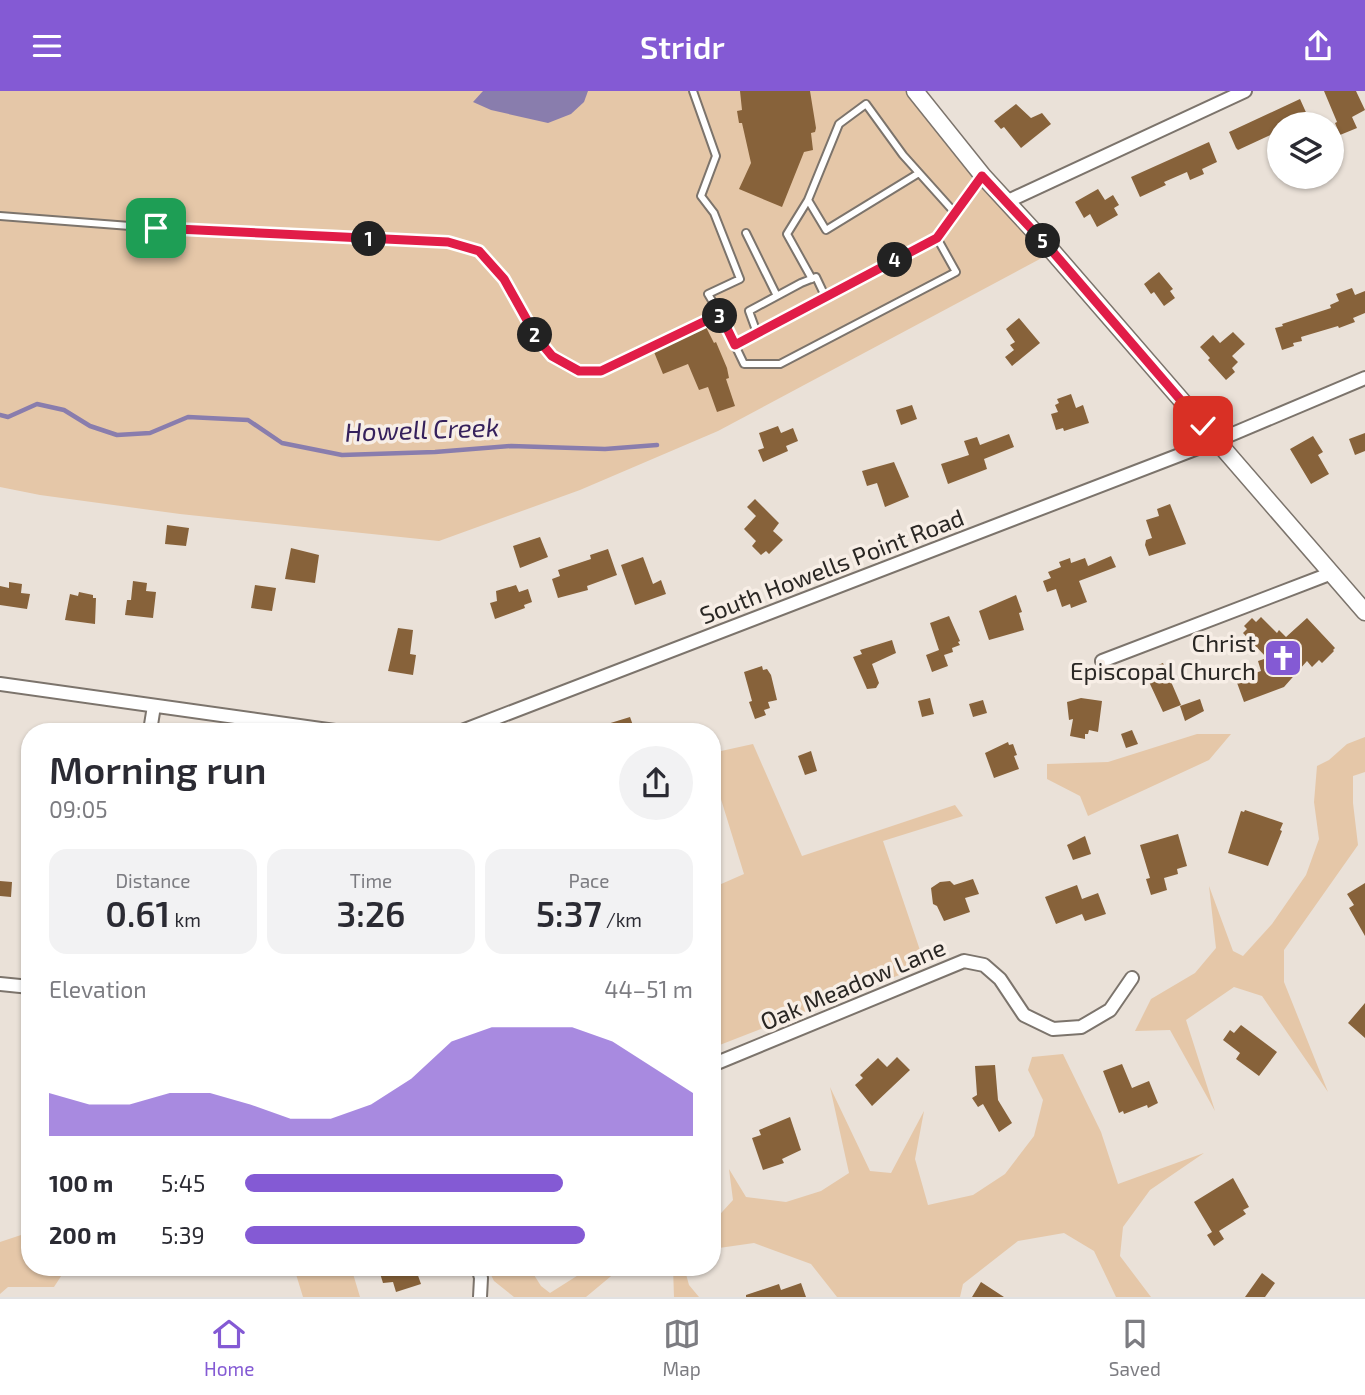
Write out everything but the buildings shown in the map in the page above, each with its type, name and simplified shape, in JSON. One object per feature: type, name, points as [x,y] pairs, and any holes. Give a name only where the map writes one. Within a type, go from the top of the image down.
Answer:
[{"type":"main road","points":[[915,91],[982,176],[1053,252],[1365,612]]},
{"type":"street","points":[[1006,202],[1245,91]]},
{"type":"street","name":"South Howells Point Road","points":[[483,723],[1216,441],[1365,378]]},
{"type":"street","points":[[1101,661],[1332,573]]},
{"type":"street","points":[[0,684],[277,723]]},
{"type":"street","points":[[151,723],[154,706]]},
{"type":"street","name":"Oak Meadow Lane","points":[[721,1061],[964,961],[984,965],[1000,979],[1024,1015],[1053,1029],[1081,1027],[1110,1010],[1132,978]]},
{"type":"street","points":[[0,984],[21,985]]},
{"type":"street","points":[[480,1276],[480,1297]]},
{"type":"lane","points":[[693,91],[716,156],[701,197],[714,213],[740,279],[708,294],[744,365],[780,364],[956,272],[937,238]]},
{"type":"lane","points":[[812,279],[787,234],[808,200],[839,124],[866,104],[919,173],[956,213]]},
{"type":"lane","points":[[808,200],[826,230],[919,173]]},
{"type":"lane","points":[[735,345],[937,238],[982,176]]},
{"type":"lane","points":[[0,216],[156,228],[448,242],[479,251],[504,279],[537,338],[552,356],[579,371],[601,371],[720,314]]},
{"type":"lane","points":[[746,233],[777,296]]},
{"type":"lane","points":[[757,333],[749,311],[816,277],[825,296]]},
{"type":"shaded area","points":[[0,91],[922,91],[1053,252],[718,431],[580,490],[439,541],[180,514],[40,495],[0,487]]},
{"type":"shaded area","points":[[483,91],[588,91],[584,102],[571,114],[548,123],[491,110],[473,102]]},
{"type":"shaded area","points":[[1197,734],[1231,734],[1209,760],[1088,816],[1080,796],[1047,779],[1047,764],[1108,762]]},
{"type":"shaded area","points":[[1365,737],[1365,772],[1353,776],[1358,845],[1284,950],[1284,982],[1328,1092],[1262,996],[1234,987],[1186,1020],[1215,1111],[1170,1030],[1135,1031],[1151,999],[1195,973],[1216,948],[1209,886],[1233,951],[1243,956],[1272,924],[1306,875],[1319,839],[1314,802],[1317,766],[1329,760],[1347,744]]},
{"type":"shaded area","points":[[753,744],[802,856],[955,805],[963,816],[883,841],[925,965],[721,1044],[721,884],[744,874],[721,799],[721,751]]},
{"type":"shaded area","points":[[1063,1054],[1101,1132],[1118,1184],[1204,1153],[1150,1190],[1123,1227],[1120,1256],[1151,1297],[1116,1297],[1094,1251],[1064,1233],[1018,1241],[963,1284],[960,1297],[837,1297],[811,1264],[754,1243],[721,1248],[721,1213],[733,1200],[729,1169],[746,1197],[786,1202],[821,1191],[849,1173],[830,1087],[870,1171],[891,1173],[924,1111],[915,1159],[928,1205],[973,1195],[1005,1174],[1034,1136],[1043,1100],[1028,1070],[1032,1057]]},
{"type":"shaded area","points":[[21,1235],[21,1276],[61,1276],[54,1287],[8,1287],[0,1294],[0,1242]]},
{"type":"shaded area","points":[[297,1276],[354,1276],[360,1297],[303,1297]]},
{"type":"shaded area","points":[[492,1276],[535,1276],[550,1293],[577,1276],[611,1276],[586,1297],[514,1297]]},
{"type":"shaded area","points":[[673,1276],[686,1276],[689,1285],[699,1297],[674,1297]]},
{"type":"waterway","name":"Howell Creek","points":[[0,415],[8,417],[37,404],[64,410],[90,426],[117,435],[150,433],[188,417],[248,420],[282,443],[342,455],[511,446],[605,449],[657,445]]},
{"type":"place","name":"Christ Episcopal Church","points":[[1283,658]]},
{"type":"route","points":[[156,228],[448,242],[479,251],[504,279],[537,338],[552,356],[579,371],[601,371],[720,314],[735,345],[937,238],[982,176],[1053,252],[1203,426]]}]
